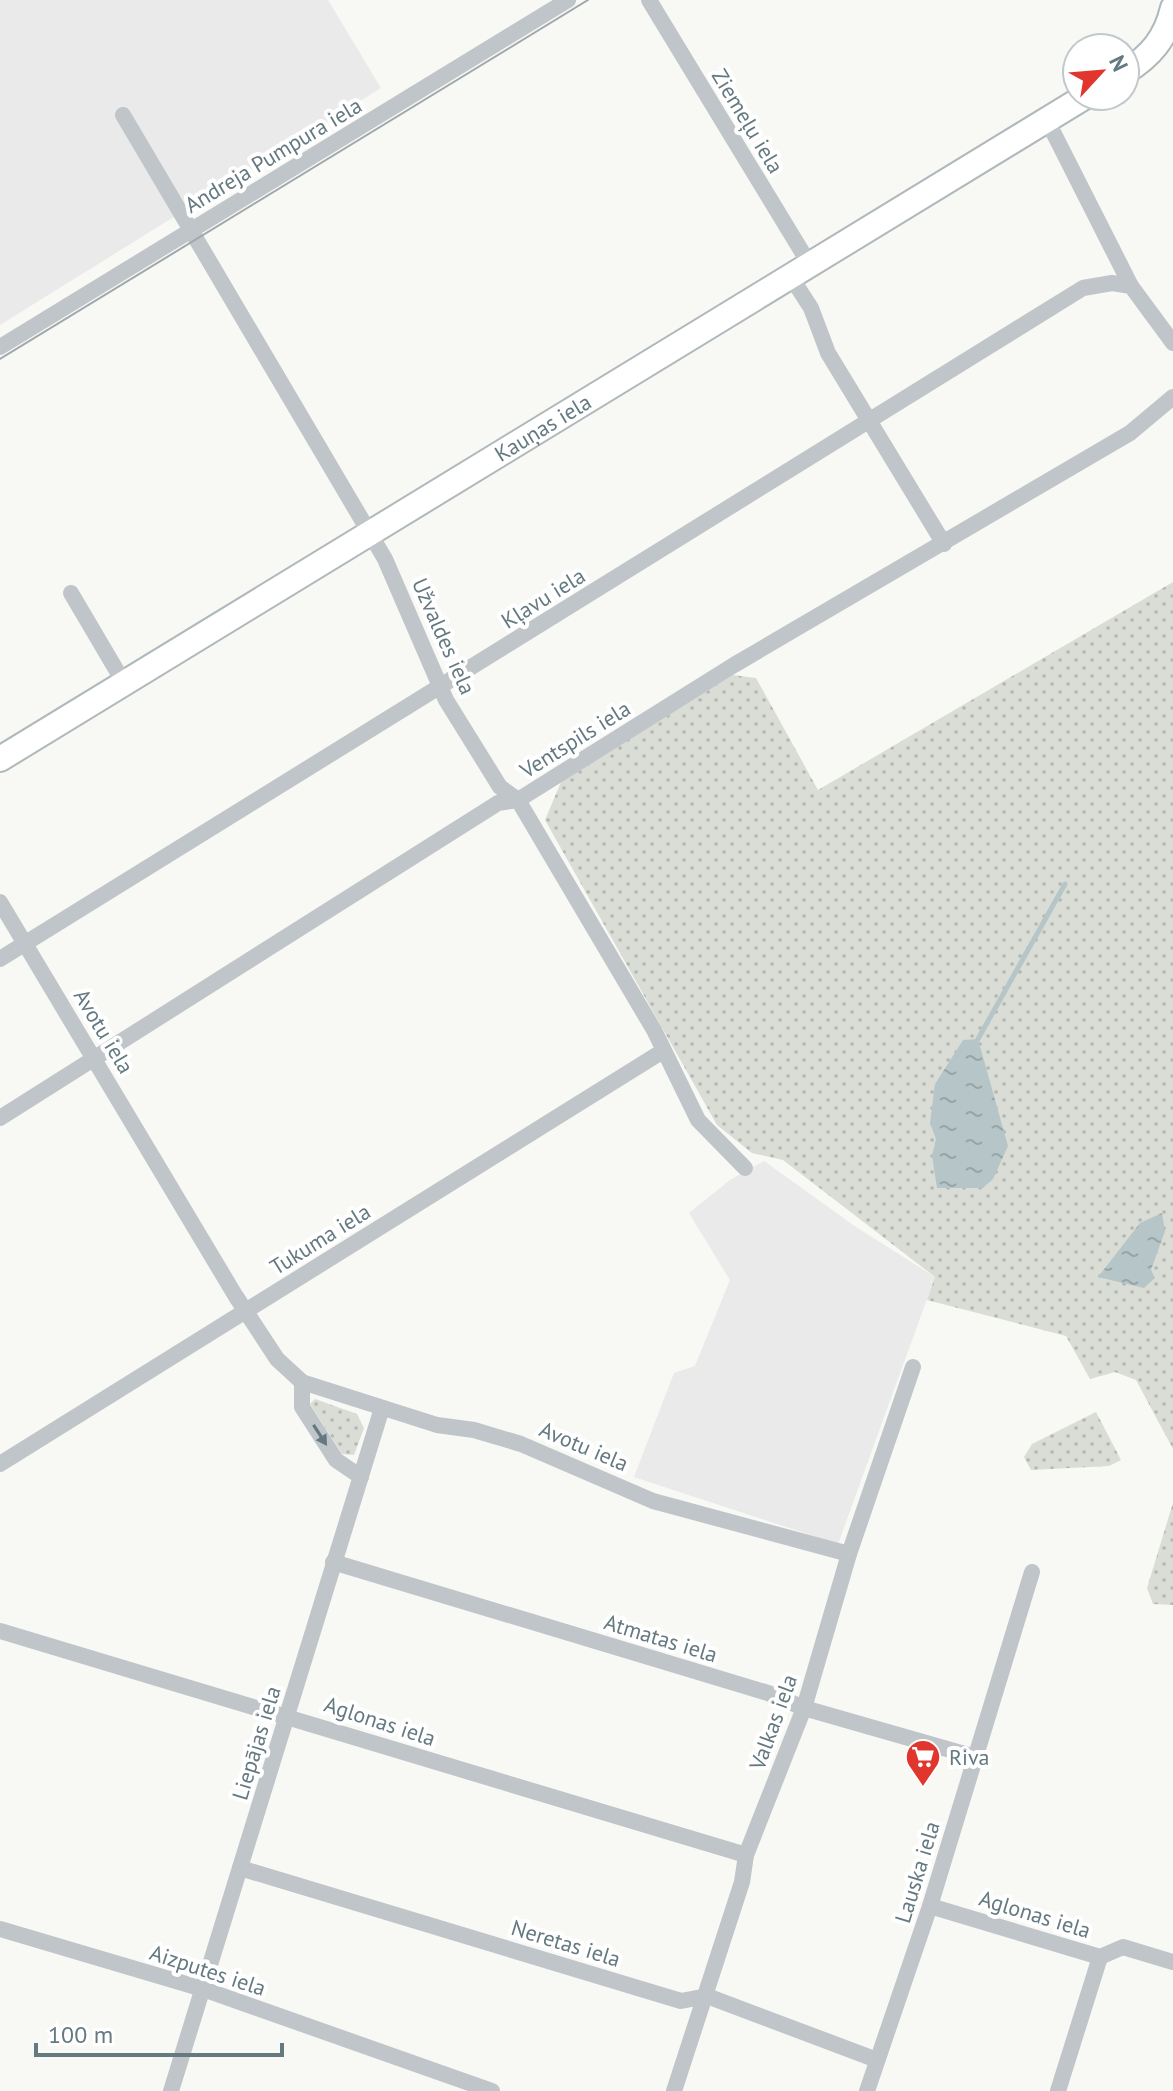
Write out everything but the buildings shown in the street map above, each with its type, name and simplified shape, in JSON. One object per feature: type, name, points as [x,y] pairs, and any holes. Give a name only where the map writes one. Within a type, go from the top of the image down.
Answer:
[{"type":"street","name":"Andreja Pumpura iela","points":[[0,347],[568,0]]},
{"type":"street","name":"Ziemeļu iela","points":[[649,0],[801,271],[828,353],[944,544]]},
{"type":"street","points":[[1141,59],[1155,48],[1167,30],[1173,8]]},
{"type":"street","name":"Kauņas iela","points":[[0,759],[1061,111]]},
{"type":"street","name":"Užvaldes iela","points":[[123,115],[189,232],[396,579],[446,700],[500,787],[518,800],[663,1051],[698,1120],[745,1168]]},
{"type":"street","points":[[1047,120],[1131,286],[1173,343]]},
{"type":"street","name":"Kļavu iela","points":[[0,959],[1083,288],[1112,283],[1131,286]]},
{"type":"street","name":"Ventspils iela","points":[[0,1118],[498,803],[518,800],[734,665],[1130,433],[1173,397]]},
{"type":"street","points":[[71,593],[124,683]]},
{"type":"street","name":"Avotu iela","points":[[0,902],[246,1311],[277,1359],[302,1382],[382,1408],[521,1444],[653,1501],[849,1554]]},
{"type":"street","name":"Tukuma iela","points":[[0,1464],[663,1051]]},
{"type":"street","name":"Valkas iela","points":[[674,2091],[742,1882],[746,1855],[804,1708],[849,1554],[913,1367]]},
{"type":"street","points":[[302,1382],[302,1407],[336,1460],[361,1477]]},
{"type":"street","name":"Liepājas iela","points":[[171,2091],[382,1408]]},
{"type":"street","name":"Atmatas iela","points":[[333,1562],[768,1693],[804,1708],[975,1757]]},
{"type":"street","name":"Lauska iela","points":[[867,2091],[930,1906],[1032,1572]]},
{"type":"street","name":"Aglonas iela","points":[[0,1631],[288,1714],[746,1855]]},
{"type":"street","name":"Neretas iela","points":[[240,1868],[681,2001],[707,1996],[877,2060]]},
{"type":"street","name":"Aglonas iela","points":[[930,1906],[1100,1957],[1123,1947],[1173,1962]]},
{"type":"street","name":"Aizputes iela","points":[[0,1929],[203,1989],[492,2091]]},
{"type":"street","points":[[1058,2091],[1100,1957]]},
{"type":"shaded area","points":[[0,0],[328,0],[381,88],[0,325]]},
{"type":"shaded area","points":[[1173,582],[1173,1449],[1136,1380],[1115,1372],[1090,1379],[1066,1336],[927,1300],[935,1277],[783,1160],[752,1153],[717,1125],[545,820],[561,782],[733,675],[756,678],[818,790]]},
{"type":"shaded area","points":[[764,1161],[856,1227],[935,1277],[838,1544],[634,1477],[674,1373],[695,1366],[730,1280],[689,1213],[730,1180]]},
{"type":"shaded area","points":[[315,1399],[357,1414],[364,1428],[354,1455],[342,1454],[310,1404]]},
{"type":"shaded area","points":[[1096,1412],[1121,1460],[1109,1466],[1031,1470],[1024,1457],[1032,1444]]},
{"type":"shaded area","points":[[1173,1503],[1173,1605],[1153,1604],[1147,1588]]},
{"type":"water","points":[[978,1039],[1008,1146],[993,1179],[983,1188],[937,1188],[932,1156],[936,1139],[930,1123],[935,1084],[963,1040]]},
{"type":"water","points":[[1162,1213],[1165,1231],[1151,1270],[1155,1278],[1144,1288],[1098,1277],[1140,1223]]},
{"type":"waterway","points":[[978,1039],[1065,884]]},
{"type":"tram line","points":[[0,359],[588,0]]},
{"type":"place","name":"Riva","points":[[923,1788]]}]
